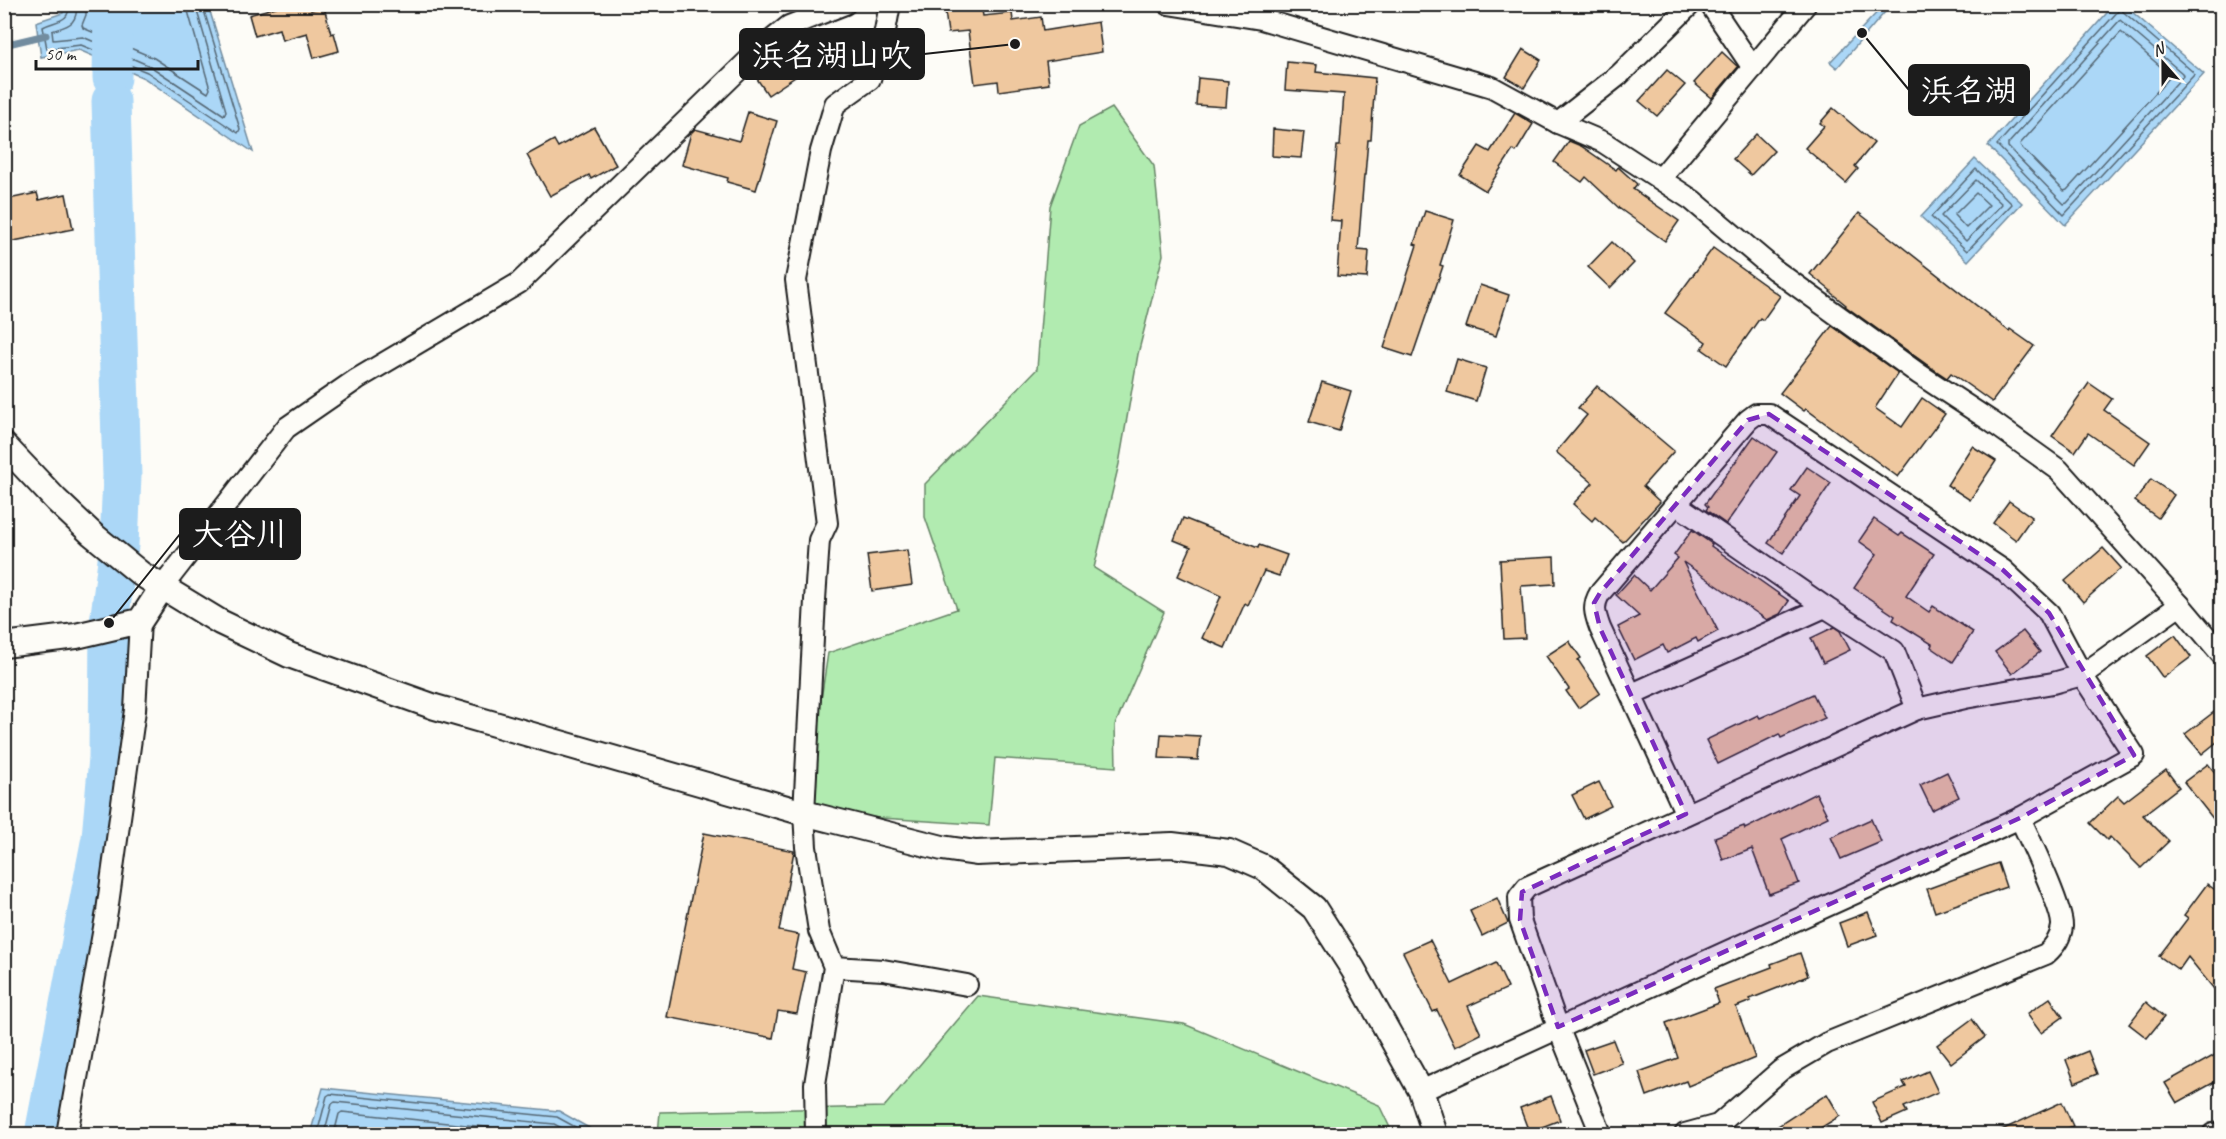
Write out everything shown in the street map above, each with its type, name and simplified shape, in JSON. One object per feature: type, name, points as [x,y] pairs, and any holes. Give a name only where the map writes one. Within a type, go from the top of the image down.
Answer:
[{"type":"street","points":[[67,1134],[109,900],[135,710],[140,621],[163,586],[286,428],[357,379],[519,283],[764,46],[789,26],[845,4]]},
{"type":"street","points":[[816,1134],[815,1083],[834,967],[819,931],[806,847],[804,813],[816,576],[819,540],[826,524],[796,280],[821,151],[835,104],[870,79],[885,31],[890,4]]},
{"type":"street","points":[[1168,4],[1261,20],[1492,87],[1558,123],[1603,141],[1692,200],[1785,277],[1919,374],[2059,470],[2180,605],[2222,656]]},
{"type":"street","points":[[1558,123],[1619,75],[1691,4]]},
{"type":"street","points":[[1710,4],[1753,68]]},
{"type":"street","points":[[1661,178],[1806,4]]},
{"type":"street","points":[[1421,1091],[2020,818],[2134,755],[2082,675],[2049,613],[2003,570],[1769,414],[1756,414],[1711,461],[1594,603],[1595,615],[1600,628],[1686,814]]},
{"type":"street","points":[[4,445],[56,500],[141,574],[220,622],[289,655],[435,707],[804,813],[942,848],[976,853],[1172,844],[1229,852],[1263,867],[1314,908],[1353,969],[1421,1091],[1435,1134]]},
{"type":"street","points":[[1676,504],[1825,607],[1894,651],[1917,710]]},
{"type":"street","points":[[1601,1134],[1558,1027],[1520,920],[1519,897],[1527,887],[1917,710],[1965,698],[2053,683],[2082,675],[2180,605]]},
{"type":"street","points":[[1632,694],[1825,607]]},
{"type":"street","points":[[4,645],[76,636],[140,621]]},
{"type":"street","points":[[1685,1134],[1718,1125],[1780,1070],[1827,1043],[2051,950],[2056,945],[2062,926],[2058,910],[2020,818]]},
{"type":"street","points":[[834,967],[883,970],[967,985]]},
{"type":"street","points":[[2213,1134],[2222,1133]]},
{"type":"highlighted area","points":[[1769,414],[2003,570],[2049,613],[2134,755],[2020,818],[1558,1027],[1520,920],[1522,892],[1686,814],[1600,628],[1594,603],[1600,593],[1748,420]]},
{"type":"green space","points":[[1112,108],[1154,166],[1163,255],[1138,354],[1119,464],[1094,568],[1164,612],[1115,725],[1116,767],[995,758],[989,825],[804,813],[828,653],[957,609],[925,517],[925,484],[1037,369],[1050,206],[1079,126]]},
{"type":"green space","points":[[978,996],[1184,1024],[1379,1105],[1393,1134],[658,1134],[660,1112],[884,1107]]},
{"type":"water","points":[[1885,4],[1891,5],[1837,68],[1830,62]]},
{"type":"water","points":[[63,5],[208,5],[253,152],[144,78],[79,50],[41,57],[36,22],[63,13]]},
{"type":"water","points":[[2114,5],[2124,5],[2204,74],[2065,225],[1988,146]]},
{"type":"water","points":[[1975,159],[2022,203],[1968,261],[1921,217]]},
{"type":"water","points":[[323,1088],[559,1111],[596,1134],[310,1134]]},
{"type":"building","points":[[286,4],[309,4],[311,10],[324,7],[331,34],[334,33],[339,51],[314,58],[307,33],[282,40],[279,29],[255,36],[249,15]]},
{"type":"building","points":[[944,4],[981,4],[983,16],[1012,13],[1013,21],[1041,17],[1043,31],[1098,22],[1102,52],[1046,61],[1049,84],[999,91],[998,81],[975,84],[968,31],[948,33]]},
{"type":"building","points":[[787,47],[804,71],[768,95],[753,73]]},
{"type":"building","points":[[1523,49],[1541,60],[1524,88],[1506,77]]},
{"type":"building","points":[[1722,52],[1738,67],[1712,98],[1694,83]]},
{"type":"building","points":[[1287,62],[1317,65],[1316,72],[1375,78],[1371,140],[1368,140],[1358,250],[1369,251],[1367,278],[1337,276],[1341,221],[1330,220],[1344,94],[1285,90]]},
{"type":"building","points":[[1667,70],[1685,85],[1657,116],[1639,101]]},
{"type":"building","points":[[1198,78],[1228,81],[1226,107],[1196,105]]},
{"type":"building","points":[[1833,108],[1874,143],[1855,166],[1858,169],[1846,183],[1805,148],[1824,126],[1820,123]]},
{"type":"building","points":[[748,112],[777,121],[756,190],[727,182],[728,178],[682,165],[691,133],[695,129],[739,141]]},
{"type":"building","points":[[1515,113],[1533,124],[1516,152],[1513,150],[1486,191],[1460,175],[1479,146],[1490,152]]},
{"type":"building","points":[[594,127],[616,165],[591,179],[589,175],[550,196],[527,155],[554,140],[558,147]]},
{"type":"building","points":[[1273,129],[1304,132],[1301,158],[1272,156]]},
{"type":"building","points":[[1756,134],[1774,151],[1751,175],[1733,159]]},
{"type":"building","points":[[1569,141],[1581,146],[1616,170],[1618,167],[1637,184],[1633,189],[1679,221],[1665,241],[1620,209],[1586,177],[1582,182],[1554,162]]},
{"type":"building","points":[[37,193],[39,200],[66,194],[73,229],[4,243],[4,200]]},
{"type":"building","points":[[1425,211],[1454,220],[1440,265],[1443,266],[1412,357],[1384,348],[1417,245],[1414,244]]},
{"type":"building","points":[[1859,213],[2009,331],[2010,329],[2034,346],[1992,402],[1951,373],[1947,378],[1926,364],[1845,306],[1810,274]]},
{"type":"building","points":[[1612,242],[1634,263],[1610,288],[1588,267]]},
{"type":"building","points":[[1713,248],[1780,296],[1763,320],[1760,318],[1726,366],[1702,349],[1706,342],[1665,313]]},
{"type":"building","points":[[1480,285],[1509,295],[1496,336],[1466,327]]},
{"type":"building","points":[[1832,326],[1898,373],[1875,408],[1902,427],[1922,398],[1945,414],[1898,477],[1806,409],[1804,411],[1780,393]]},
{"type":"building","points":[[1457,359],[1486,368],[1476,401],[1447,392]]},
{"type":"building","points":[[1322,382],[1351,391],[1339,431],[1309,422]]},
{"type":"building","points":[[2089,383],[2112,399],[2104,410],[2150,442],[2134,465],[2088,433],[2075,452],[2052,436]]},
{"type":"building","points":[[1597,386],[1674,451],[1643,486],[1660,502],[1623,542],[1595,517],[1592,521],[1573,504],[1593,483],[1556,452],[1587,415],[1578,408]]},
{"type":"building","points":[[1754,436],[1777,452],[1726,524],[1706,510],[1708,507],[1705,504]]},
{"type":"building","points":[[1972,446],[1996,461],[1970,500],[1947,485]]},
{"type":"building","points":[[1807,467],[1831,483],[1783,553],[1768,543],[1800,496],[1791,490]]},
{"type":"building","points":[[2151,479],[2174,495],[2158,518],[2135,501]]},
{"type":"building","points":[[2009,501],[2032,517],[2016,540],[1993,523]]},
{"type":"building","points":[[1183,518],[1258,548],[1259,545],[1287,555],[1279,576],[1264,571],[1248,605],[1245,603],[1225,648],[1202,638],[1221,596],[1178,576],[1191,547],[1174,540]]},
{"type":"building","points":[[1874,519],[1899,536],[1902,533],[1934,554],[1906,596],[1929,612],[1933,606],[1973,632],[1953,662],[1931,647],[1932,644],[1893,620],[1895,616],[1854,588],[1877,554],[1859,541]]},
{"type":"building","points":[[1692,530],[1789,601],[1780,614],[1767,620],[1683,562],[1718,631],[1698,642],[1696,638],[1667,653],[1663,645],[1634,660],[1618,627],[1639,616],[1616,595],[1634,575],[1650,590],[1678,558],[1674,555]]},
{"type":"building","points":[[2103,548],[2121,568],[2083,602],[2065,581]]},
{"type":"building","points":[[907,550],[912,585],[872,591],[867,555]]},
{"type":"building","points":[[1554,557],[1555,584],[1521,586],[1525,638],[1504,639],[1500,560]]},
{"type":"building","points":[[1834,627],[1840,631],[1850,650],[1823,663],[1811,638]]},
{"type":"building","points":[[2023,631],[2040,652],[2012,674],[1995,652]]},
{"type":"building","points":[[2175,635],[2191,657],[2163,678],[2147,656]]},
{"type":"building","points":[[1569,641],[1581,658],[1578,660],[1600,693],[1578,708],[1566,691],[1569,689],[1546,656]]},
{"type":"building","points":[[1813,694],[1825,718],[1781,738],[1779,734],[1718,764],[1706,740],[1758,715],[1760,718]]},
{"type":"building","points":[[2214,712],[2222,722],[2222,738],[2202,754],[2185,734]]},
{"type":"building","points":[[1161,734],[1200,736],[1198,760],[1159,758]]},
{"type":"building","points":[[2208,764],[2222,781],[2222,830],[2184,782]]},
{"type":"building","points":[[2166,770],[2179,787],[2143,815],[2169,841],[2141,868],[2110,837],[2107,840],[2090,823],[2118,796],[2124,802]]},
{"type":"building","points":[[1947,772],[1959,797],[1932,810],[1920,785]]},
{"type":"building","points":[[1599,782],[1611,806],[1584,819],[1572,795]]},
{"type":"building","points":[[1816,793],[1828,817],[1782,839],[1799,883],[1769,894],[1752,849],[1723,860],[1715,837],[1744,826],[1745,829]]},
{"type":"building","points":[[1871,819],[1881,842],[1841,859],[1831,837]]},
{"type":"building","points":[[704,833],[794,851],[779,931],[799,935],[792,969],[806,972],[797,1014],[778,1011],[773,1038],[667,1017]]},
{"type":"building","points":[[1998,863],[2006,887],[1935,912],[1927,889]]},
{"type":"building","points":[[2207,884],[2222,895],[2222,999],[2188,957],[2179,970],[2159,956],[2188,918],[2184,915]]},
{"type":"building","points":[[1497,898],[1508,923],[1482,936],[1470,911]]},
{"type":"building","points":[[1868,912],[1877,935],[1847,946],[1839,923]]},
{"type":"building","points":[[1430,940],[1452,984],[1496,963],[1508,988],[1468,1006],[1481,1034],[1455,1047],[1437,1010],[1433,1012],[1403,952]]},
{"type":"building","points":[[1800,953],[1808,976],[1750,999],[1751,1001],[1736,1007],[1755,1058],[1688,1086],[1686,1081],[1647,1096],[1639,1072],[1678,1058],[1666,1023],[1719,1003],[1714,989],[1772,967],[1771,964]]},
{"type":"building","points":[[2050,998],[2063,1017],[2041,1033],[2027,1014]]},
{"type":"building","points":[[2146,1002],[2164,1017],[2147,1038],[2129,1024]]},
{"type":"building","points":[[1972,1019],[1985,1037],[1951,1063],[1937,1045]]},
{"type":"building","points":[[1613,1040],[1622,1063],[1593,1074],[1584,1050]]},
{"type":"building","points":[[2088,1051],[2097,1074],[2075,1083],[2066,1060]]},
{"type":"building","points":[[2222,1051],[2222,1078],[2177,1103],[2165,1083]]},
{"type":"building","points":[[1928,1071],[1938,1092],[1904,1107],[1907,1112],[1882,1123],[1872,1102],[1906,1087],[1903,1082]]},
{"type":"building","points":[[1827,1094],[1840,1116],[1811,1134],[1766,1134]]},
{"type":"building","points":[[1551,1096],[1560,1120],[1529,1132],[1520,1108]]},
{"type":"building","points":[[2062,1102],[2073,1126],[2055,1134],[1993,1134]]},
{"type":"waterway","points":[[112,78],[113,4]]},
{"type":"waterway","points":[[4,45],[46,35]]},
{"type":"waterway","points":[[44,1134],[101,838],[108,758],[109,623],[119,545],[122,476],[111,101]]},
{"type":"place","name":"浜名湖","points":[[1862,33]]},
{"type":"place","name":"浜名湖山吹","points":[[1015,44]]},
{"type":"place","name":"大谷川","points":[[109,623]]}]
